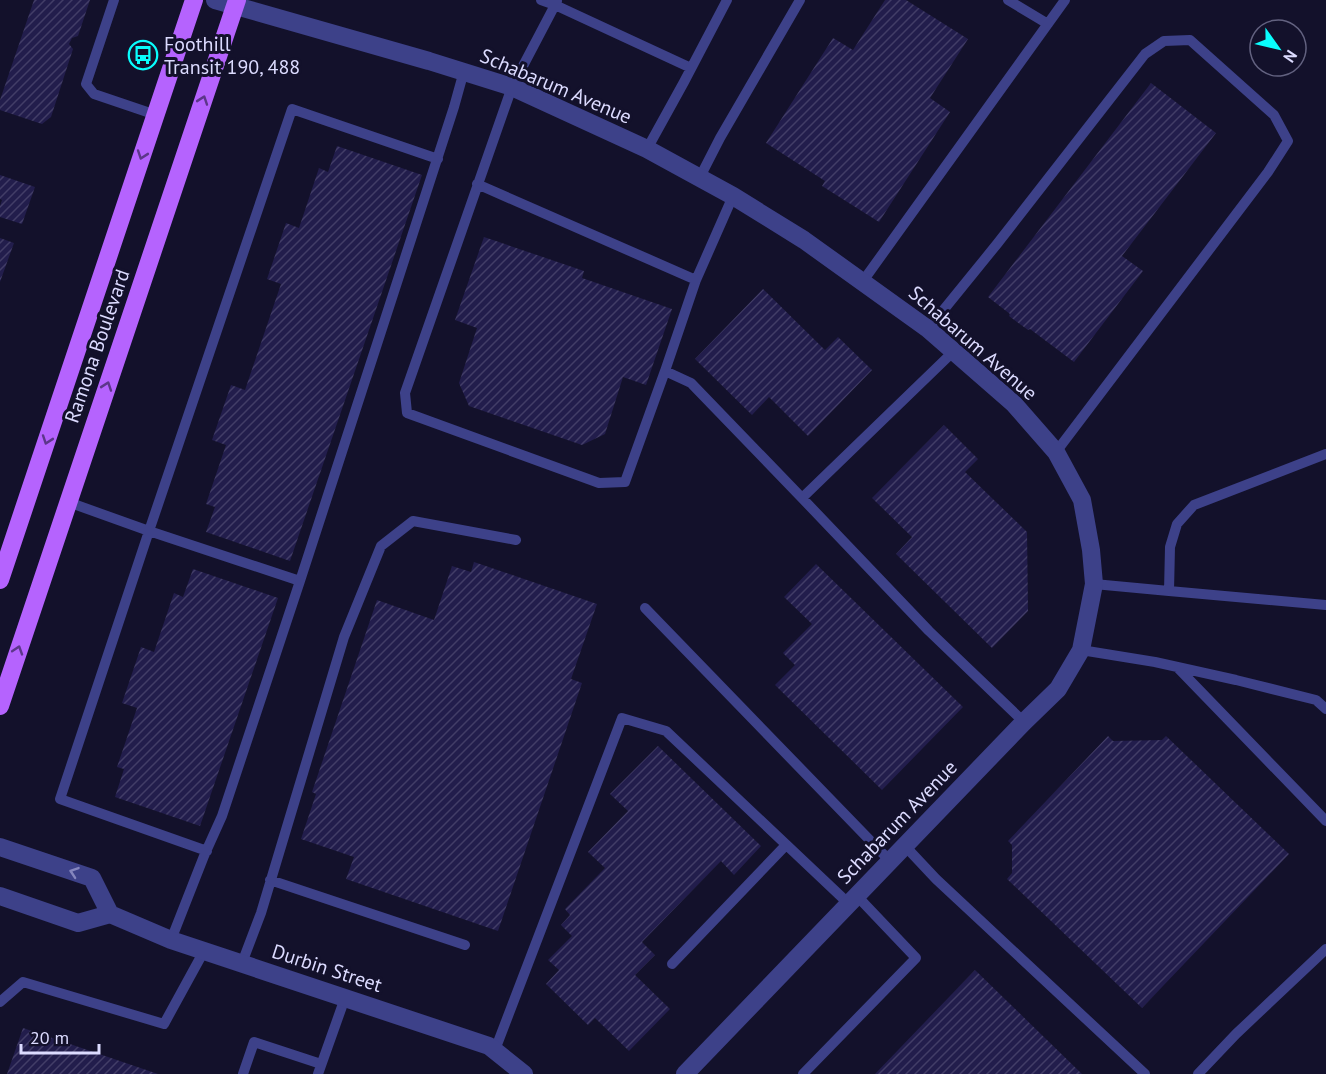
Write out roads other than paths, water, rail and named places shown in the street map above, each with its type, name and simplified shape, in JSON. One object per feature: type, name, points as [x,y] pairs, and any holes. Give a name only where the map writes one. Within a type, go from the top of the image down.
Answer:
[{"type":"main road","name":"Ramona Boulevard","points":[[0,580],[194,0]]},
{"type":"main road","name":"Ramona Boulevard","points":[[0,706],[236,3]]},
{"type":"street","name":"Schabarum Avenue","points":[[215,0],[236,3],[512,87],[646,149],[734,196],[863,281],[954,351],[1014,404],[1056,453],[1082,500],[1091,550],[1094,584],[1081,650],[1058,688],[685,1074]]},
{"type":"street","points":[[0,846],[92,878],[110,914],[78,923],[0,896]]},
{"type":"street","name":"Durbin Street","points":[[110,914],[171,940],[489,1046],[524,1074]]},
{"type":"lane","points":[[114,0],[86,84],[94,94],[156,115]]},
{"type":"lane","points":[[541,0],[556,3],[691,68]]},
{"type":"lane","points":[[646,149],[727,0]]},
{"type":"lane","points":[[700,177],[800,0]]},
{"type":"lane","points":[[1008,0],[1048,24]]},
{"type":"lane","points":[[863,281],[1065,0]]},
{"type":"lane","points":[[556,3],[512,87],[405,393],[407,413],[599,483],[625,482],[696,280],[734,196]]},
{"type":"lane","points":[[928,329],[1145,54],[1164,41],[1190,40],[1274,115],[1288,141],[1268,172],[1056,453]]},
{"type":"lane","points":[[171,940],[222,816],[438,159],[464,71]]},
{"type":"lane","points":[[207,851],[60,799],[148,531],[292,109],[438,159]]},
{"type":"lane","points":[[477,184],[696,280]]},
{"type":"lane","points":[[802,498],[954,351]]},
{"type":"lane","points":[[665,371],[691,382],[929,631],[1024,722]]},
{"type":"lane","points":[[1169,591],[1170,547],[1177,524],[1194,505],[1326,454]]},
{"type":"lane","points":[[68,502],[300,581]]},
{"type":"lane","points":[[242,963],[261,913],[344,638],[381,546],[413,521],[516,540]]},
{"type":"lane","points":[[1094,584],[1326,605]]},
{"type":"lane","points":[[645,608],[890,861]]},
{"type":"lane","points":[[1081,650],[1236,680],[1316,700],[1326,709]]},
{"type":"lane","points":[[1177,667],[1326,821]]},
{"type":"lane","points":[[495,1050],[622,718],[666,731],[786,845],[853,900],[916,958],[803,1074]]},
{"type":"lane","points":[[672,964],[786,845]]},
{"type":"lane","points":[[905,846],[936,879],[1145,1074]]},
{"type":"lane","points":[[270,880],[465,945]]},
{"type":"lane","points":[[1198,1074],[1236,1034],[1326,948]]},
{"type":"lane","points":[[0,1002],[23,982],[164,1024],[204,951]]},
{"type":"lane","points":[[243,1074],[254,1042],[319,1069],[345,998]]},
{"type":"place","name":"Foothill Transit 190, 488","points":[[143,55]]}]
